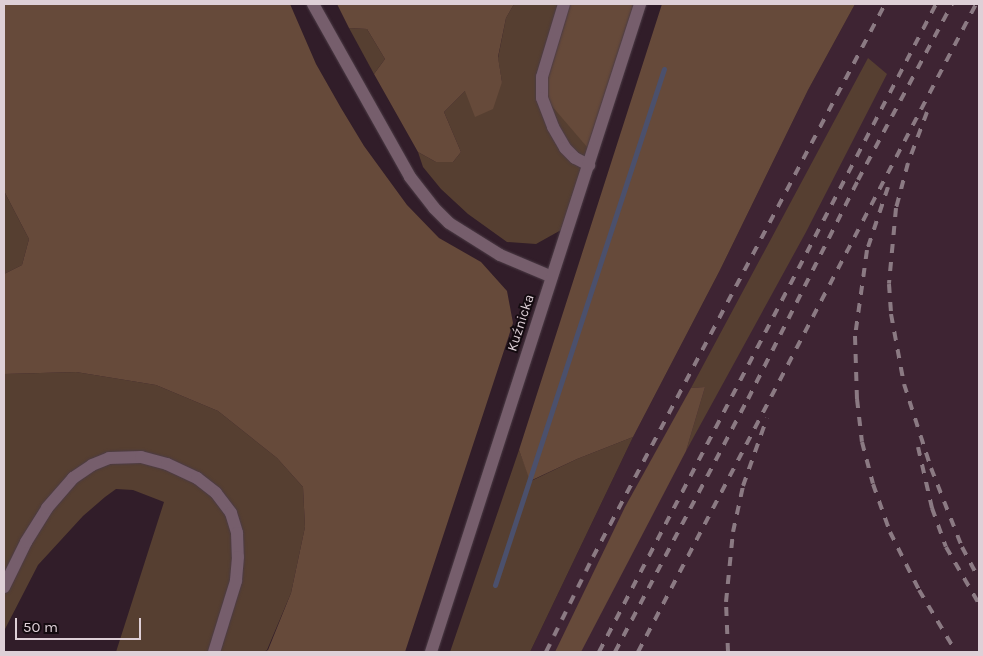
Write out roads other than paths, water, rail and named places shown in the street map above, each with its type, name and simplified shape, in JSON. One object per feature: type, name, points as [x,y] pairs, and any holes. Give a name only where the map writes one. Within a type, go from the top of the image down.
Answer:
[{"type":"street","points":[[313,4],[410,177],[434,208],[449,223],[500,256],[552,277]]},
{"type":"street","points":[[564,4],[542,77],[542,98],[553,127],[565,148],[575,158],[589,165]]},
{"type":"street","name":"Kuźnicka","points":[[431,652],[640,4]]},
{"type":"street","points":[[4,586],[26,542],[48,508],[73,478],[92,465],[109,458],[141,456],[167,464],[197,478],[216,494],[231,513],[237,533],[236,581],[214,652]]},
{"type":"waterway","points":[[495,585],[664,69]]},
{"type":"railway","points":[[546,652],[593,557],[885,4]]},
{"type":"railway","points":[[599,652],[936,4]]},
{"type":"railway","points":[[615,652],[748,399],[858,180],[952,4]]},
{"type":"railway","points":[[638,652],[976,4]]},
{"type":"railway","points":[[927,112],[908,163],[896,208],[889,284],[891,314],[904,384],[931,468],[962,547],[979,579]]},
{"type":"railway","points":[[888,187],[867,250],[855,336],[857,399],[862,442],[873,484],[890,532],[919,590],[956,652]]},
{"type":"railway","points":[[728,652],[726,602],[733,532],[743,486],[767,418]]},
{"type":"railway","points":[[918,447],[932,508],[946,547],[979,604]]}]
